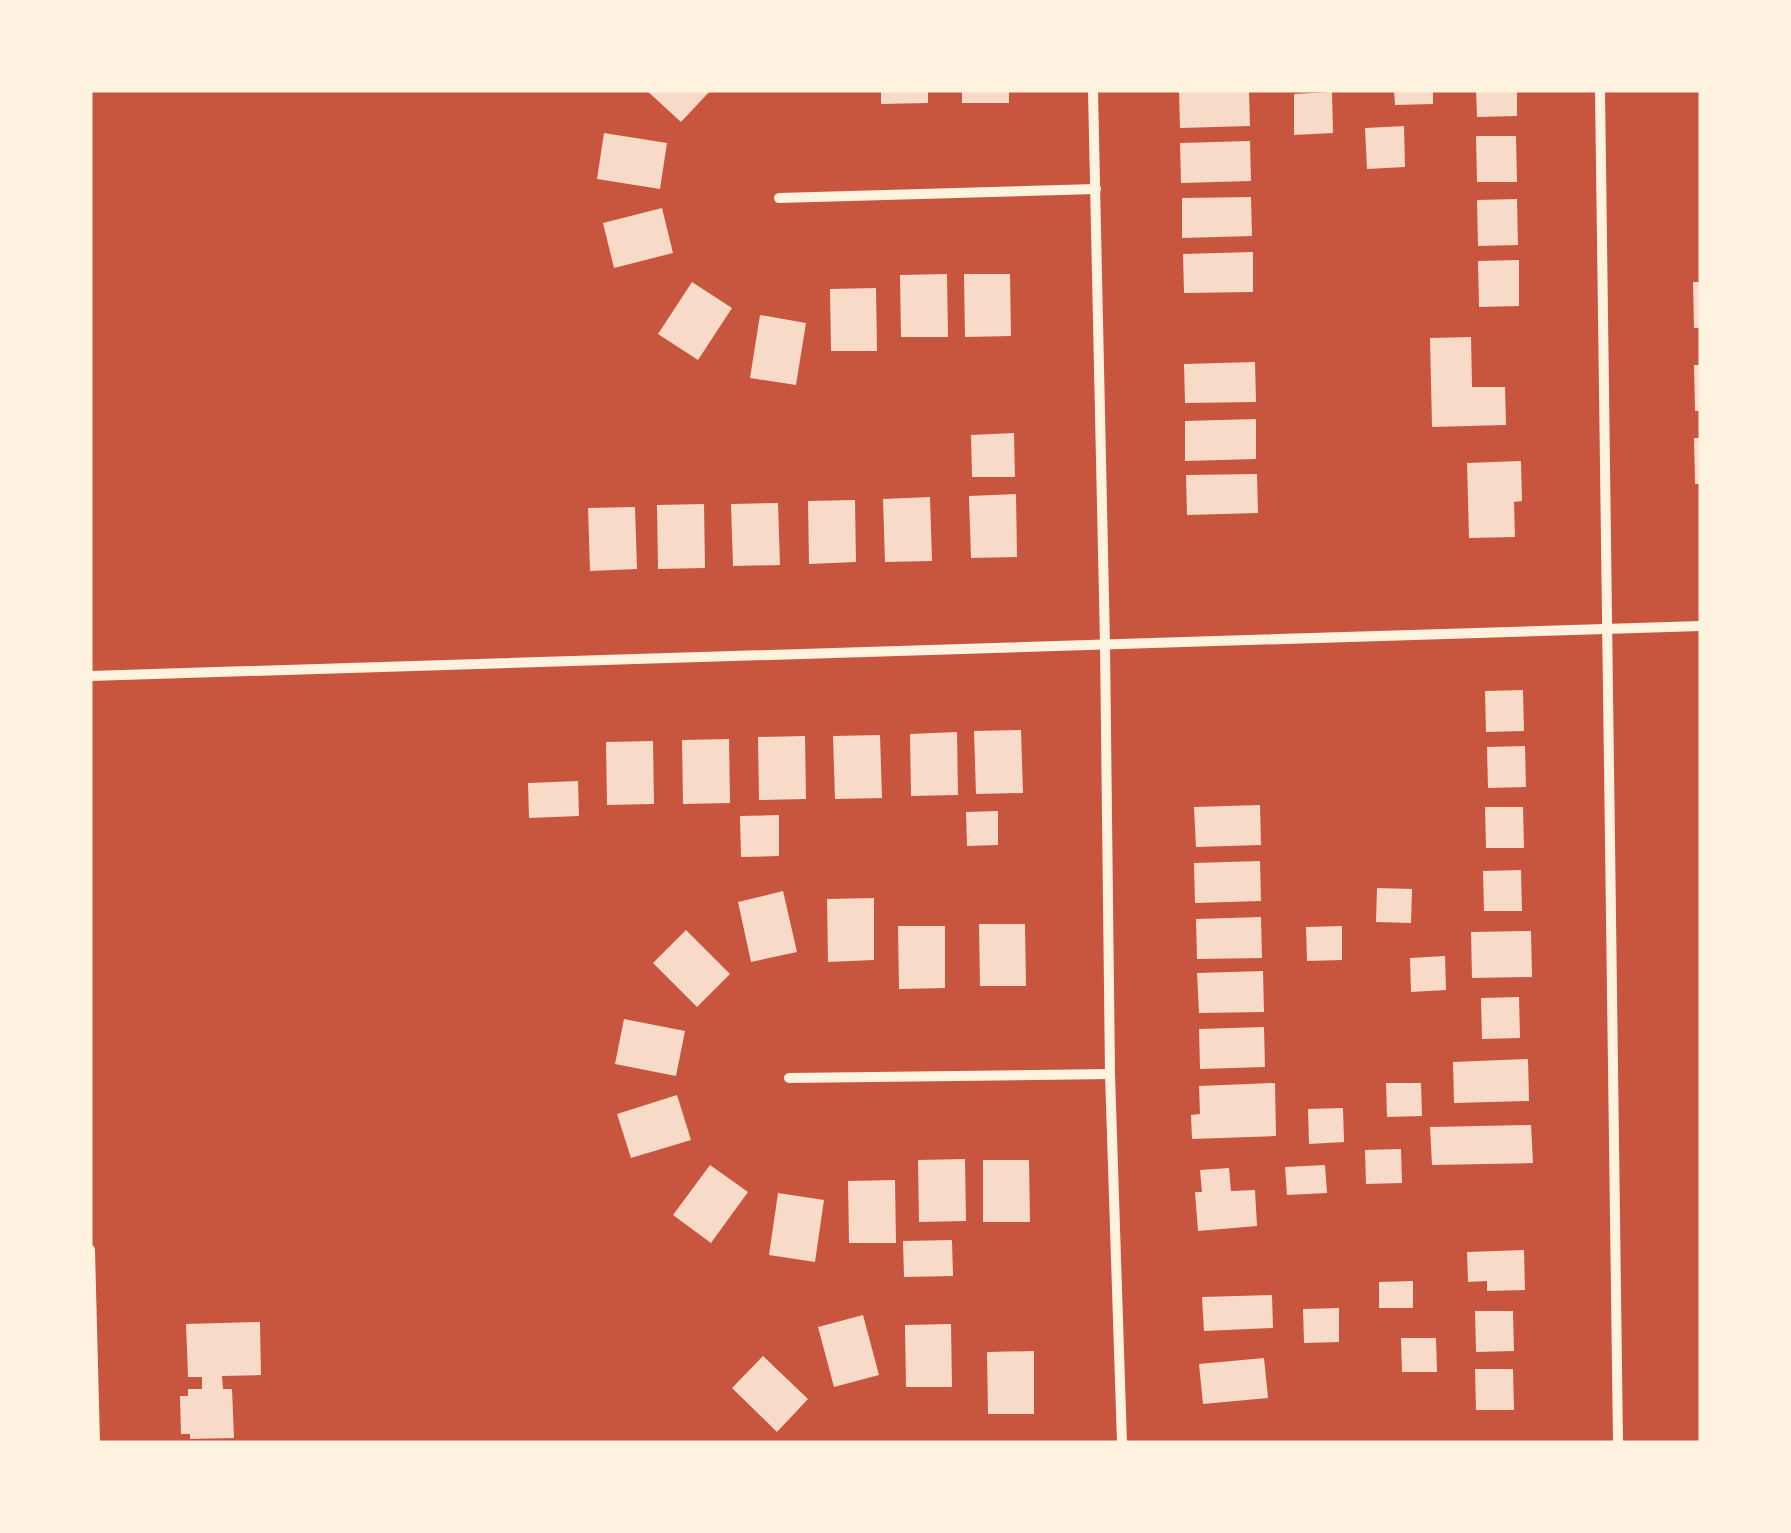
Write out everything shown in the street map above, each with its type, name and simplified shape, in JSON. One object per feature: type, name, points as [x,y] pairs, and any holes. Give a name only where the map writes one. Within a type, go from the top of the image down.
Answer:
[{"type":"street","points":[[1094,90],[1110,1074],[1122,1443]]},
{"type":"street","points":[[1600,90],[1618,1443]]},
{"type":"street","points":[[779,198],[1096,189]]},
{"type":"street","points":[[90,676],[1701,626]]},
{"type":"street","points":[[789,1078],[1110,1074]]},
{"type":"street","points":[[90,1250],[95,1443]]},
{"type":"building","points":[[646,90],[711,90],[681,122]]},
{"type":"building","points":[[881,90],[928,90],[928,103],[881,104]]},
{"type":"building","points":[[962,90],[1009,90],[1009,103],[962,103]]},
{"type":"building","points":[[1179,90],[1249,90],[1250,126],[1180,128]]},
{"type":"building","points":[[1394,90],[1433,90],[1433,104],[1395,105]]},
{"type":"building","points":[[1476,90],[1517,90],[1517,116],[1477,117]]},
{"type":"building","points":[[1332,92],[1333,133],[1294,135],[1294,94]]},
{"type":"building","points":[[1404,126],[1405,167],[1367,169],[1365,128]]},
{"type":"building","points":[[604,133],[667,143],[660,189],[597,179]]},
{"type":"building","points":[[1476,136],[1516,136],[1517,182],[1477,182]]},
{"type":"building","points":[[1250,141],[1251,181],[1181,183],[1180,143]]},
{"type":"building","points":[[1251,197],[1252,236],[1182,238],[1182,198]]},
{"type":"building","points":[[1517,199],[1518,245],[1478,246],[1477,200]]},
{"type":"building","points":[[662,208],[673,253],[614,268],[603,223]]},
{"type":"building","points":[[1253,252],[1253,292],[1184,293],[1183,254]]},
{"type":"building","points":[[1519,260],[1519,306],[1479,307],[1478,261]]},
{"type":"building","points":[[947,274],[948,337],[901,337],[900,275]]},
{"type":"building","points":[[964,274],[1010,274],[1011,336],[965,337]]},
{"type":"building","points":[[692,282],[732,308],[698,360],[658,334]]},
{"type":"building","points":[[1693,282],[1701,282],[1701,328],[1694,328]]},
{"type":"building","points":[[876,288],[877,351],[831,351],[830,289]]},
{"type":"building","points":[[760,315],[806,323],[796,385],[750,378]]},
{"type":"building","points":[[1471,337],[1472,387],[1505,387],[1506,425],[1432,427],[1430,338]]},
{"type":"building","points":[[1255,362],[1256,402],[1185,403],[1184,364]]},
{"type":"building","points":[[1694,365],[1701,365],[1701,411],[1695,411]]},
{"type":"building","points":[[1256,419],[1256,459],[1185,461],[1185,421]]},
{"type":"building","points":[[1014,433],[1015,477],[972,477],[971,435]]},
{"type":"building","points":[[1694,438],[1701,438],[1701,484],[1695,484]]},
{"type":"building","points":[[1521,461],[1522,501],[1514,502],[1515,537],[1469,538],[1467,463]]},
{"type":"building","points":[[1257,474],[1258,513],[1187,515],[1186,475]]},
{"type":"building","points":[[1016,494],[1017,557],[971,558],[969,496]]},
{"type":"building","points":[[930,497],[932,561],[885,562],[883,499]]},
{"type":"building","points":[[855,500],[856,562],[809,564],[808,501]]},
{"type":"building","points":[[778,503],[780,565],[733,566],[731,504]]},
{"type":"building","points":[[704,504],[705,568],[658,569],[657,505]]},
{"type":"building","points":[[635,507],[637,569],[590,571],[588,508]]},
{"type":"building","points":[[1523,690],[1524,731],[1486,732],[1485,691]]},
{"type":"building","points":[[1021,730],[1023,793],[976,794],[974,731]]},
{"type":"building","points":[[957,732],[958,795],[911,796],[910,734]]},
{"type":"building","points":[[880,735],[882,798],[835,799],[833,736]]},
{"type":"building","points":[[805,736],[806,799],[759,800],[758,737]]},
{"type":"building","points":[[729,739],[730,803],[683,804],[682,740]]},
{"type":"building","points":[[653,741],[654,804],[607,805],[606,742]]},
{"type":"building","points":[[1525,746],[1526,787],[1488,788],[1487,747]]},
{"type":"building","points":[[578,781],[579,816],[529,818],[528,783]]},
{"type":"building","points":[[1260,805],[1261,845],[1196,847],[1194,807]]},
{"type":"building","points":[[1485,807],[1523,807],[1524,848],[1486,848]]},
{"type":"building","points":[[998,811],[998,845],[967,846],[966,812]]},
{"type":"building","points":[[779,815],[779,856],[741,857],[740,816]]},
{"type":"building","points":[[1260,861],[1261,901],[1195,903],[1194,863]]},
{"type":"building","points":[[1521,870],[1522,911],[1484,911],[1483,871]]},
{"type":"building","points":[[1377,888],[1412,889],[1411,923],[1376,922]]},
{"type":"building","points":[[783,891],[797,952],[751,962],[738,902]]},
{"type":"building","points":[[874,898],[874,960],[828,962],[827,899]]},
{"type":"building","points":[[1261,917],[1262,958],[1197,959],[1196,919]]},
{"type":"building","points":[[979,924],[1025,924],[1026,986],[980,986]]},
{"type":"building","points":[[898,926],[945,926],[945,988],[899,989]]},
{"type":"building","points":[[1342,926],[1342,960],[1307,961],[1306,927]]},
{"type":"building","points":[[686,930],[730,974],[697,1007],[653,963]]},
{"type":"building","points":[[1531,931],[1532,977],[1472,978],[1471,932]]},
{"type":"building","points":[[1445,956],[1446,990],[1411,992],[1410,958]]},
{"type":"building","points":[[1263,971],[1264,1012],[1199,1013],[1197,973]]},
{"type":"building","points":[[1519,997],[1520,1038],[1482,1039],[1481,998]]},
{"type":"building","points":[[624,1019],[685,1031],[676,1076],[615,1064]]},
{"type":"building","points":[[1264,1027],[1265,1067],[1200,1069],[1199,1029]]},
{"type":"building","points":[[1528,1059],[1529,1101],[1454,1103],[1453,1062]]},
{"type":"building","points":[[1275,1083],[1276,1136],[1192,1139],[1191,1115],[1200,1114],[1199,1086]]},
{"type":"building","points":[[1386,1083],[1421,1083],[1422,1116],[1387,1117]]},
{"type":"building","points":[[677,1095],[691,1140],[631,1158],[617,1114]]},
{"type":"building","points":[[1343,1108],[1344,1142],[1309,1144],[1308,1109]]},
{"type":"building","points":[[1531,1125],[1533,1163],[1432,1165],[1430,1127]]},
{"type":"building","points":[[1401,1149],[1402,1183],[1366,1184],[1365,1150]]},
{"type":"building","points":[[965,1159],[966,1221],[919,1222],[918,1160]]},
{"type":"building","points":[[983,1160],[1029,1160],[1030,1222],[983,1222]]},
{"type":"building","points":[[710,1165],[748,1192],[711,1243],[673,1215]]},
{"type":"building","points":[[1325,1165],[1327,1193],[1287,1195],[1285,1167]]},
{"type":"building","points":[[1229,1168],[1231,1191],[1255,1190],[1257,1226],[1198,1231],[1195,1192],[1202,1192],[1200,1170]]},
{"type":"building","points":[[895,1180],[896,1243],[849,1243],[848,1181]]},
{"type":"building","points":[[778,1193],[824,1200],[815,1262],[769,1255]]},
{"type":"building","points":[[952,1240],[953,1276],[904,1277],[903,1241]]},
{"type":"building","points":[[1524,1250],[1525,1290],[1487,1291],[1487,1281],[1468,1282],[1467,1252]]},
{"type":"building","points":[[1413,1281],[1413,1308],[1379,1308],[1379,1282]]},
{"type":"building","points":[[1272,1295],[1273,1328],[1204,1331],[1202,1297]]},
{"type":"building","points":[[1339,1308],[1339,1342],[1304,1343],[1303,1309]]},
{"type":"building","points":[[1475,1311],[1513,1311],[1514,1351],[1476,1352]]},
{"type":"building","points":[[863,1315],[879,1375],[834,1387],[818,1327]]},
{"type":"building","points":[[260,1322],[261,1375],[222,1376],[223,1389],[232,1389],[234,1438],[190,1439],[190,1434],[181,1434],[180,1396],[188,1396],[188,1389],[202,1389],[202,1377],[188,1377],[186,1324]]},
{"type":"building","points":[[951,1324],[952,1387],[906,1387],[905,1325]]},
{"type":"building","points":[[1401,1338],[1436,1338],[1437,1372],[1402,1372]]},
{"type":"building","points":[[1034,1351],[1034,1414],[988,1414],[987,1352]]},
{"type":"building","points":[[763,1356],[808,1399],[777,1432],[732,1388]]},
{"type":"building","points":[[1264,1358],[1268,1398],[1203,1404],[1199,1364]]},
{"type":"building","points":[[1475,1369],[1513,1369],[1514,1410],[1476,1410]]}]
